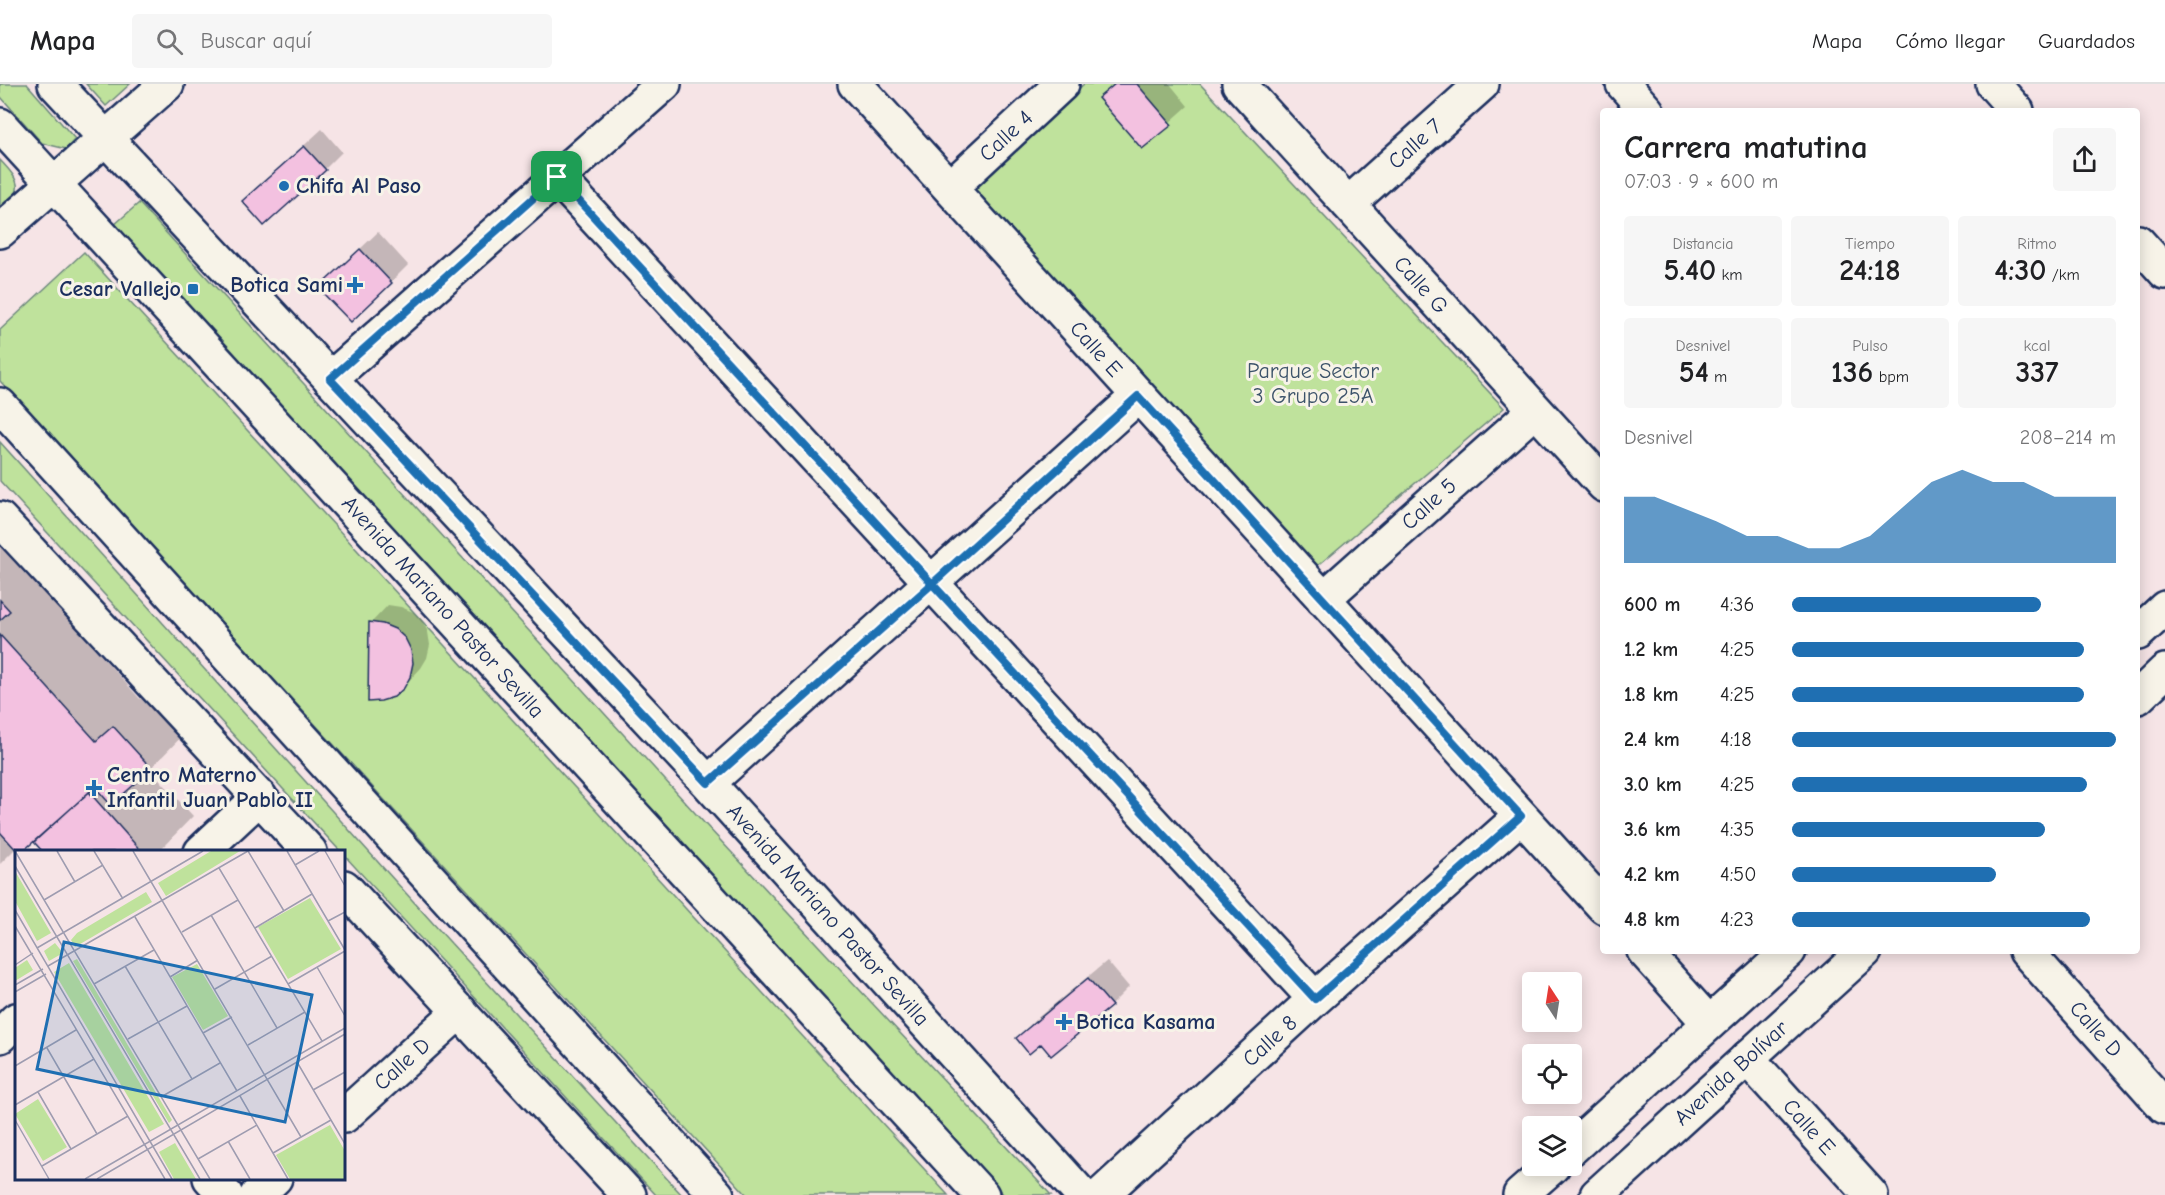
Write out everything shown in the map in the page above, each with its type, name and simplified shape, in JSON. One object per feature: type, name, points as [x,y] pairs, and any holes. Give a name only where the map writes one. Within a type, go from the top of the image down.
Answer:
[{"type":"street","name":"Avenida Mariano Pastor Sevilla","points":[[55,84],[708,783],[1082,1195]]},
{"type":"street","points":[[0,231],[167,84]]},
{"type":"street","points":[[330,379],[664,84]]},
{"type":"street","name":"Calle E","points":[[855,84],[1600,903]]},
{"type":"street","name":"Calle 4","points":[[950,188],[1062,84]]},
{"type":"street","name":"Calle G","points":[[1239,84],[1600,481]]},
{"type":"street","name":"Calle 7","points":[[1348,204],[1482,84]]},
{"type":"street","points":[[1623,84],[1644,108]]},
{"type":"street","points":[[1993,84],[2015,108]]},
{"type":"street","name":"Avenida Mariano Pastor Sevilla","points":[[0,125],[982,1195]]},
{"type":"street","points":[[557,177],[1315,999]]},
{"type":"street","points":[[2140,245],[2165,272]]},
{"type":"street","points":[[708,783],[932,584],[1138,396]]},
{"type":"street","points":[[0,405],[717,1195]]},
{"type":"street","name":"Calle 5","points":[[1323,599],[1535,410]]},
{"type":"street","points":[[0,519],[308,850]]},
{"type":"street","points":[[2140,631],[2165,608]]},
{"type":"street","points":[[2140,695],[2164,674]]},
{"type":"street","points":[[203,850],[260,797]]},
{"type":"street","name":"Calle 8","points":[[1101,1195],[1315,999],[1521,816]]},
{"type":"street","points":[[345,888],[629,1195]]},
{"type":"street","points":[[1647,954],[1709,1023]]},
{"type":"street","points":[[1582,1139],[1786,954]]},
{"type":"street","name":"Avenida Bolívar","points":[[1597,1195],[1862,954]]},
{"type":"street","name":"Calle D","points":[[2029,954],[2165,1107]]},
{"type":"street","name":"Calle D","points":[[345,1115],[460,1011]]},
{"type":"street","points":[[0,1036],[15,1021]]},
{"type":"street","name":"Calle E","points":[[1747,1058],[1871,1195]]},
{"type":"street","points":[[1520,1195],[1541,1176]]},
{"type":"street","points":[[211,1180],[226,1195]]},
{"type":"street","points":[[257,1195],[274,1180]]},
{"type":"green space","points":[[0,84],[27,84],[75,139],[66,149],[42,143],[0,96]]},
{"type":"green space","points":[[86,84],[130,84],[106,106]]},
{"type":"green space","name":"Parque Sector 3 Grupo 25A","points":[[1084,84],[1200,84],[1504,408],[1315,568],[969,186]]},
{"type":"green space","points":[[0,160],[13,175],[17,186],[13,198],[0,213]]},
{"type":"green space","points":[[139,203],[706,825],[1051,1195],[1004,1195],[114,225]]},
{"type":"green space","points":[[84,252],[948,1195],[747,1195],[0,381],[0,330]]},
{"type":"green space","points":[[0,442],[449,941],[682,1195],[656,1195],[345,856],[345,850],[339,850],[0,481]]},
{"type":"building","points":[[1115,84],[1137,84],[1172,125],[1142,149],[1098,98]]},
{"type":"building","name":"Chifa Al Paso","points":[[304,146],[326,170],[264,226],[242,201]]},
{"type":"building","name":"Botica Sami","points":[[360,249],[392,283],[351,322],[318,288]]},
{"type":"building","points":[[0,600],[10,611],[0,620]]},
{"type":"building","points":[[369,622],[395,629],[405,638],[411,650],[413,663],[410,677],[404,688],[394,697],[368,702]]},
{"type":"building","points":[[0,635],[96,741],[113,726],[152,769],[111,805],[95,787],[24,850],[16,850],[0,832]]},
{"type":"building","points":[[89,792],[140,850],[41,850],[34,842]]},
{"type":"building","name":"Botica Kasama","points":[[1088,978],[1112,1006],[1051,1056],[1041,1044],[1029,1054],[1016,1038]]},
{"type":"place","name":"Chifa Al Paso","points":[[284,186]]},
{"type":"place","name":"Botica Sami","points":[[355,285]]},
{"type":"place","name":"Cesar Vallejo","points":[[193,289]]},
{"type":"place","name":"Centro Materno Infantil Juan Pablo II","points":[[94,788]]},
{"type":"place","name":"Botica Kasama","points":[[1064,1022]]},
{"type":"route","points":[[557,177],[330,379],[708,783],[932,584],[1138,396],[1521,816],[1315,999],[1096,762],[932,584],[557,177]]}]
